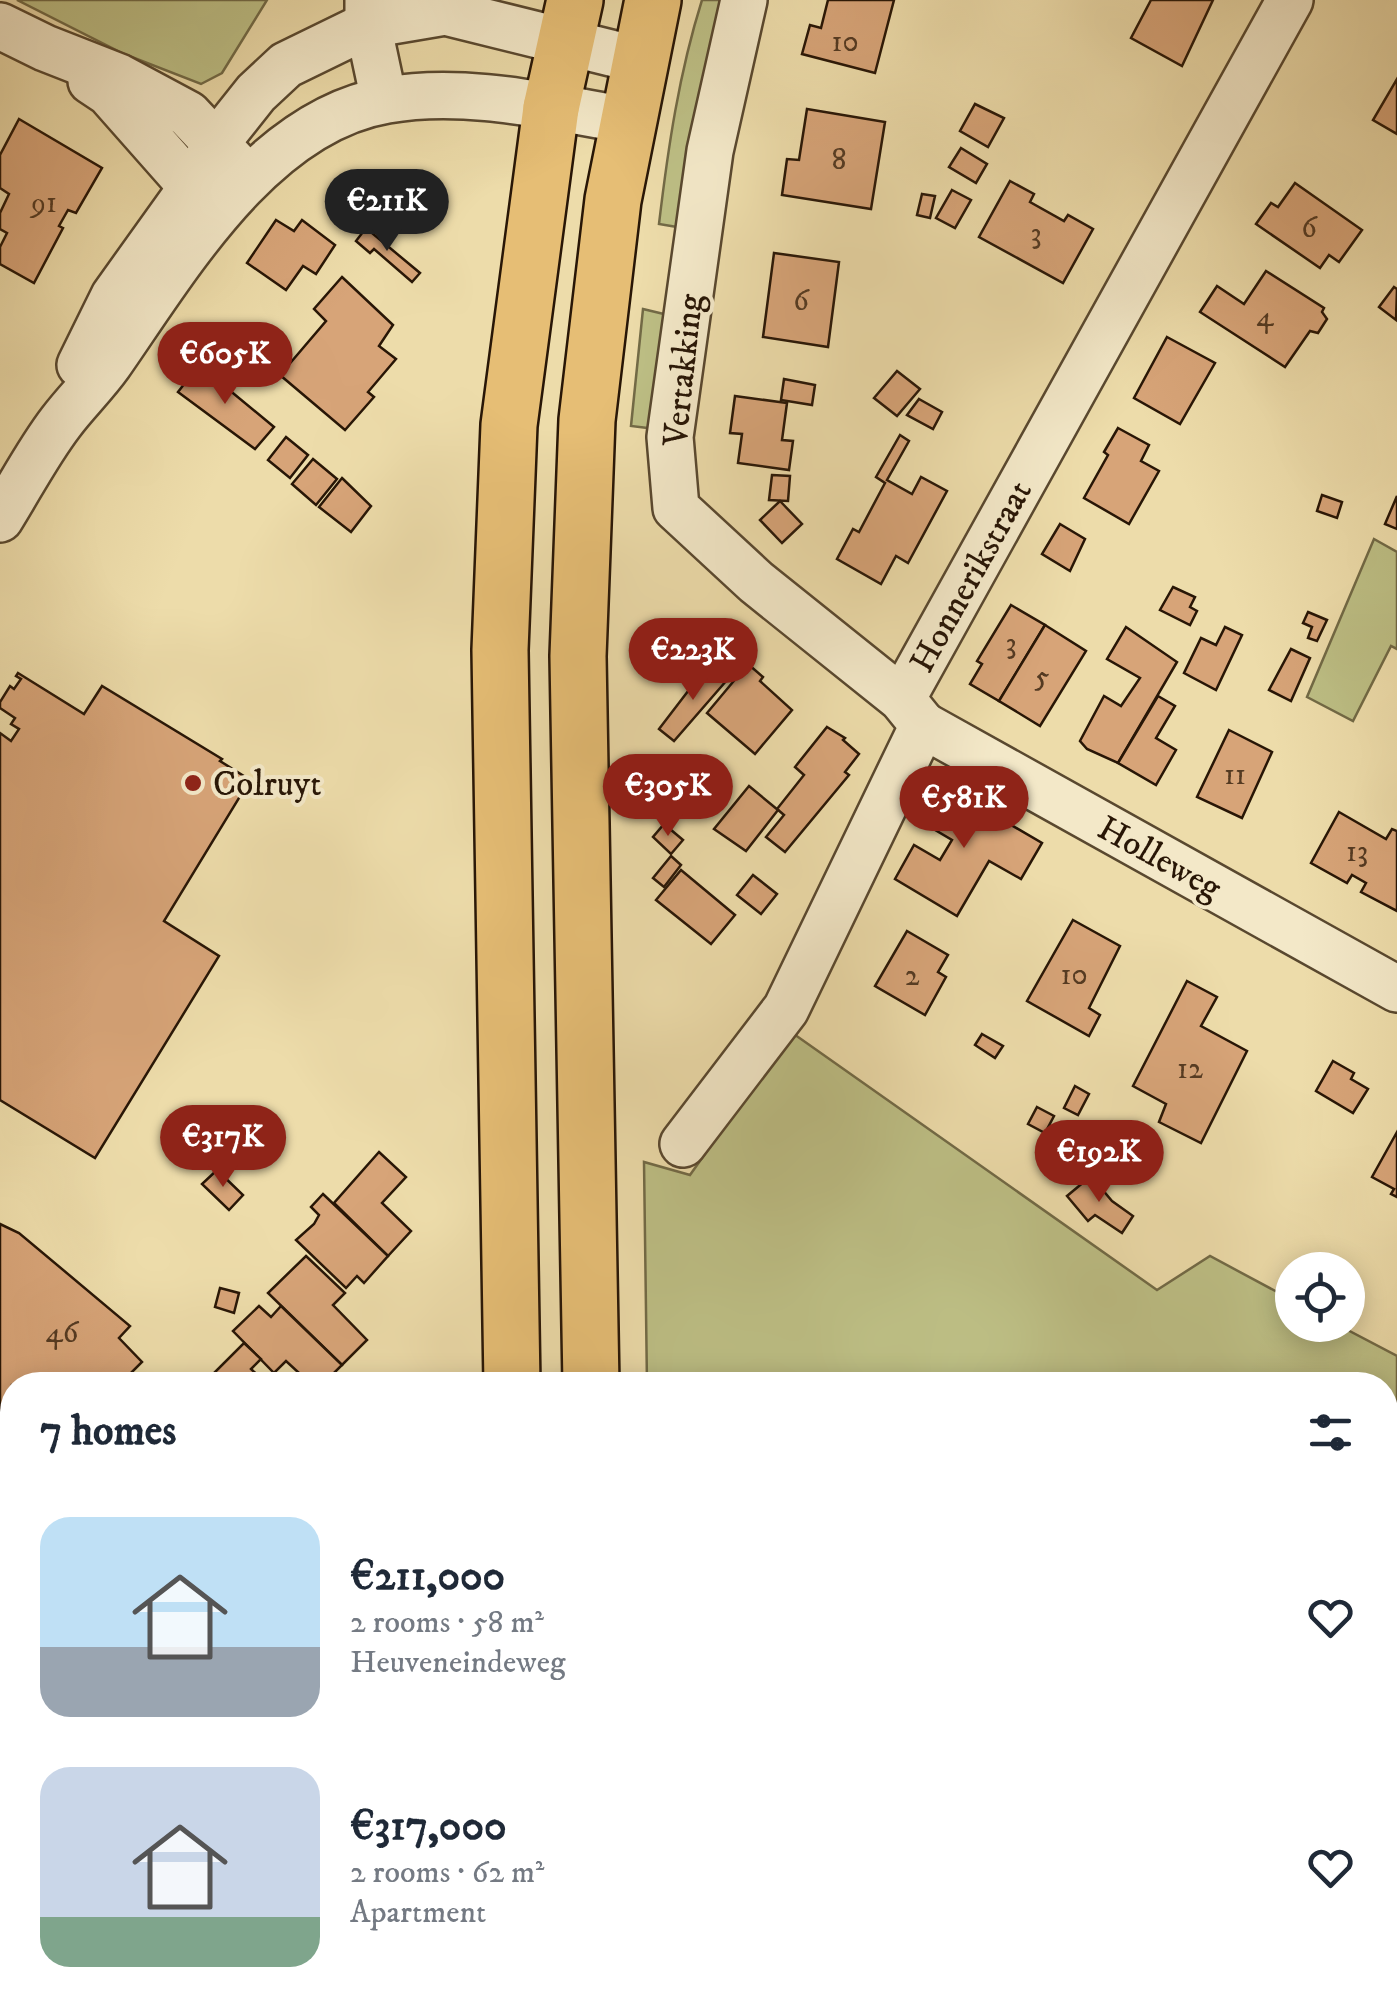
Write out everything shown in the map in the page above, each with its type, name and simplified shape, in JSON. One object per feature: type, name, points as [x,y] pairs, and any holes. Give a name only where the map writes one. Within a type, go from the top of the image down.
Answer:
[{"type":"main road","points":[[591,1372],[578,656],[587,420],[610,221],[653,0]]},
{"type":"main road","points":[[512,1372],[500,650],[509,425],[551,108],[570,22]]},
{"type":"street","name":"Vertakking","points":[[744,0],[710,151],[670,437],[676,508],[756,582],[913,712]]},
{"type":"street","name":"Honnerikstraat","points":[[682,1144],[786,1009],[913,712],[1290,0]]},
{"type":"street","points":[[217,142],[256,93],[286,66],[368,13],[451,6],[570,22],[639,60]]},
{"type":"street","points":[[368,13],[384,100]]},
{"type":"street","points":[[0,26],[119,77],[188,114],[217,142],[222,190]]},
{"type":"street","points":[[44,48],[109,93],[222,190]]},
{"type":"street","points":[[0,518],[60,424],[83,356],[114,296],[222,190],[316,126],[384,100],[424,95],[476,97],[627,120]]},
{"type":"street","name":"Holleweg","points":[[913,712],[1397,990]]},
{"type":"green space","points":[[17,0],[267,0],[222,73],[201,84],[124,54]]},
{"type":"green space","points":[[702,0],[723,0],[683,228],[659,224],[675,111]]},
{"type":"green space","points":[[643,309],[668,315],[656,429],[631,426]]},
{"type":"green space","points":[[1374,539],[1397,552],[1397,649],[1391,646],[1353,721],[1307,697]]},
{"type":"green space","points":[[791,1032],[1157,1290],[1210,1256],[1275,1291],[1275,1342],[1365,1339],[1397,1356],[1397,1372],[647,1372],[644,1162],[690,1175]]},
{"type":"building","points":[[828,0],[894,0],[875,73],[802,54],[810,25],[821,28]]},
{"type":"building","points":[[1151,0],[1213,0],[1182,66],[1131,38]]},
{"type":"building","points":[[1397,79],[1397,134],[1373,120]]},
{"type":"building","points":[[975,104],[1004,118],[988,147],[960,131]]},
{"type":"building","points":[[807,109],[885,122],[871,209],[782,195],[787,159],[799,160]]},
{"type":"building","points":[[19,119],[102,168],[76,213],[68,210],[59,226],[63,228],[34,283],[0,264],[0,247],[7,233],[0,229],[0,213],[9,194],[0,188],[0,155]]},
{"type":"building","points":[[961,148],[987,164],[976,183],[949,167]]},
{"type":"building","points":[[1010,181],[1034,194],[1030,202],[1064,221],[1068,215],[1093,229],[1063,283],[979,237]]},
{"type":"building","points":[[1295,183],[1362,230],[1339,262],[1329,255],[1320,268],[1256,224],[1271,203],[1278,207]]},
{"type":"building","points":[[952,190],[971,200],[955,228],[936,218]]},
{"type":"building","points":[[922,194],[935,196],[930,218],[917,215]]},
{"type":"building","points":[[276,220],[294,231],[302,220],[335,245],[316,274],[303,266],[286,290],[247,263]]},
{"type":"building","points":[[366,228],[420,273],[412,282],[374,249],[370,253],[356,241]]},
{"type":"building","points":[[774,253],[839,262],[828,347],[763,337]]},
{"type":"building","points":[[1266,271],[1324,308],[1327,319],[1318,333],[1310,331],[1285,367],[1200,312],[1217,286],[1244,304]]},
{"type":"building","points":[[342,277],[393,325],[379,346],[396,359],[368,392],[374,397],[345,430],[280,375],[326,321],[314,309]]},
{"type":"building","points":[[1394,287],[1397,289],[1396,320],[1379,307]]},
{"type":"building","points":[[222,329],[244,346],[227,369],[205,352]]},
{"type":"building","points":[[1167,337],[1215,363],[1180,424],[1134,398]]},
{"type":"building","points":[[199,365],[274,427],[255,449],[178,392]]},
{"type":"building","points":[[897,371],[920,389],[897,416],[874,398]]},
{"type":"building","points":[[784,379],[815,385],[812,405],[781,400]]},
{"type":"building","points":[[735,396],[787,403],[782,440],[793,441],[789,470],[738,463],[742,434],[730,433]]},
{"type":"building","points":[[919,399],[942,412],[933,429],[907,415]]},
{"type":"building","points":[[1118,428],[1149,445],[1141,461],[1159,471],[1129,524],[1084,498]]},
{"type":"building","points":[[900,435],[909,441],[887,480],[912,494],[921,477],[947,491],[908,563],[896,556],[881,584],[837,559],[853,529],[859,532],[885,483],[876,477]]},
{"type":"building","points":[[286,437],[308,455],[290,478],[268,460]]},
{"type":"building","points":[[313,459],[337,479],[316,505],[292,484]]},
{"type":"building","points":[[772,475],[790,476],[788,501],[769,500]]},
{"type":"building","points":[[342,478],[371,506],[351,532],[319,507]]},
{"type":"building","points":[[1322,495],[1342,502],[1337,518],[1317,511]]},
{"type":"building","points":[[1397,496],[1397,529],[1385,524]]},
{"type":"building","points":[[780,501],[802,524],[782,543],[760,520]]},
{"type":"building","points":[[1060,524],[1085,539],[1070,571],[1042,554]]},
{"type":"building","points":[[1173,587],[1195,597],[1190,607],[1197,611],[1190,625],[1160,610]]},
{"type":"building","points":[[1011,605],[1045,625],[999,701],[970,684],[982,664],[977,661]]},
{"type":"building","points":[[1308,612],[1327,620],[1317,641],[1308,638],[1312,627],[1303,623]]},
{"type":"building","points":[[1045,625],[1086,651],[1040,726],[999,701]]},
{"type":"building","points":[[1126,627],[1177,662],[1118,763],[1087,749],[1080,741],[1104,696],[1121,706],[1140,678],[1107,659]]},
{"type":"building","points":[[1225,627],[1242,635],[1216,690],[1184,673],[1201,638],[1216,645]]},
{"type":"building","points":[[1291,649],[1310,658],[1291,701],[1269,690]]},
{"type":"building","points":[[748,664],[763,677],[760,681],[792,710],[755,754],[707,713]]},
{"type":"building","points":[[708,665],[727,680],[674,741],[659,729]]},
{"type":"building","points":[[18,673],[84,714],[102,686],[250,780],[164,921],[219,956],[95,1158],[0,1100],[0,733],[11,741],[19,729],[11,724],[15,718],[0,708],[0,702],[10,686],[14,689],[21,679],[16,676]]},
{"type":"building","points":[[1158,696],[1175,706],[1156,738],[1176,750],[1156,785],[1118,763]]},
{"type":"building","points":[[827,727],[845,738],[859,754],[845,772],[849,775],[785,852],[766,837],[784,815],[777,809],[804,775],[795,767]]},
{"type":"building","points":[[1229,730],[1272,752],[1242,818],[1197,797]]},
{"type":"building","points":[[941,784],[1042,843],[1021,879],[989,861],[957,916],[895,879],[914,845],[940,860],[952,840],[920,821]]},
{"type":"building","points":[[749,786],[778,810],[746,851],[714,829]]},
{"type":"building","points":[[1339,812],[1386,839],[1392,829],[1397,831],[1397,911],[1361,892],[1366,883],[1352,875],[1347,883],[1311,863]]},
{"type":"building","points":[[664,824],[683,840],[671,854],[653,837]]},
{"type":"building","points":[[671,856],[681,865],[664,887],[653,878]]},
{"type":"building","points":[[681,870],[735,915],[711,944],[656,900]]},
{"type":"building","points":[[753,875],[777,894],[761,914],[737,895]]},
{"type":"building","points":[[1073,920],[1120,946],[1089,1008],[1100,1015],[1089,1036],[1027,1001]]},
{"type":"building","points":[[907,931],[948,955],[938,972],[946,977],[925,1015],[875,986]]},
{"type":"building","points":[[1187,981],[1217,997],[1201,1026],[1247,1051],[1201,1143],[1159,1122],[1166,1104],[1133,1086]]},
{"type":"building","points":[[982,1034],[1003,1046],[995,1058],[975,1045]]},
{"type":"building","points":[[1333,1061],[1354,1073],[1351,1079],[1368,1089],[1353,1113],[1316,1091]]},
{"type":"building","points":[[1075,1086],[1089,1094],[1078,1115],[1064,1108]]},
{"type":"building","points":[[1037,1107],[1054,1116],[1045,1133],[1028,1124]]},
{"type":"building","points":[[1397,1132],[1397,1197],[1391,1194],[1394,1189],[1372,1177]]},
{"type":"building","points":[[379,1152],[406,1177],[382,1203],[411,1231],[388,1256],[334,1203]]},
{"type":"building","points":[[217,1170],[243,1195],[229,1210],[202,1184]]},
{"type":"building","points":[[1091,1176],[1112,1201],[1133,1216],[1122,1233],[1095,1215],[1088,1221],[1067,1196]]},
{"type":"building","points":[[323,1194],[388,1256],[364,1283],[357,1276],[346,1288],[296,1240],[314,1224],[319,1215],[311,1207]]},
{"type":"building","points":[[0,1224],[19,1233],[130,1326],[119,1338],[142,1362],[132,1372],[0,1372]]},
{"type":"building","points":[[306,1256],[345,1293],[333,1305],[367,1340],[342,1365],[268,1293]]},
{"type":"building","points":[[220,1288],[239,1293],[234,1313],[215,1307]]},
{"type":"building","points":[[259,1306],[271,1317],[281,1306],[342,1365],[335,1372],[298,1372],[286,1361],[273,1372],[233,1331]]},
{"type":"building","points":[[244,1343],[261,1359],[251,1369],[254,1372],[215,1372]]},
{"type":"place","name":"Colruyt","points":[[193,783]]}]
